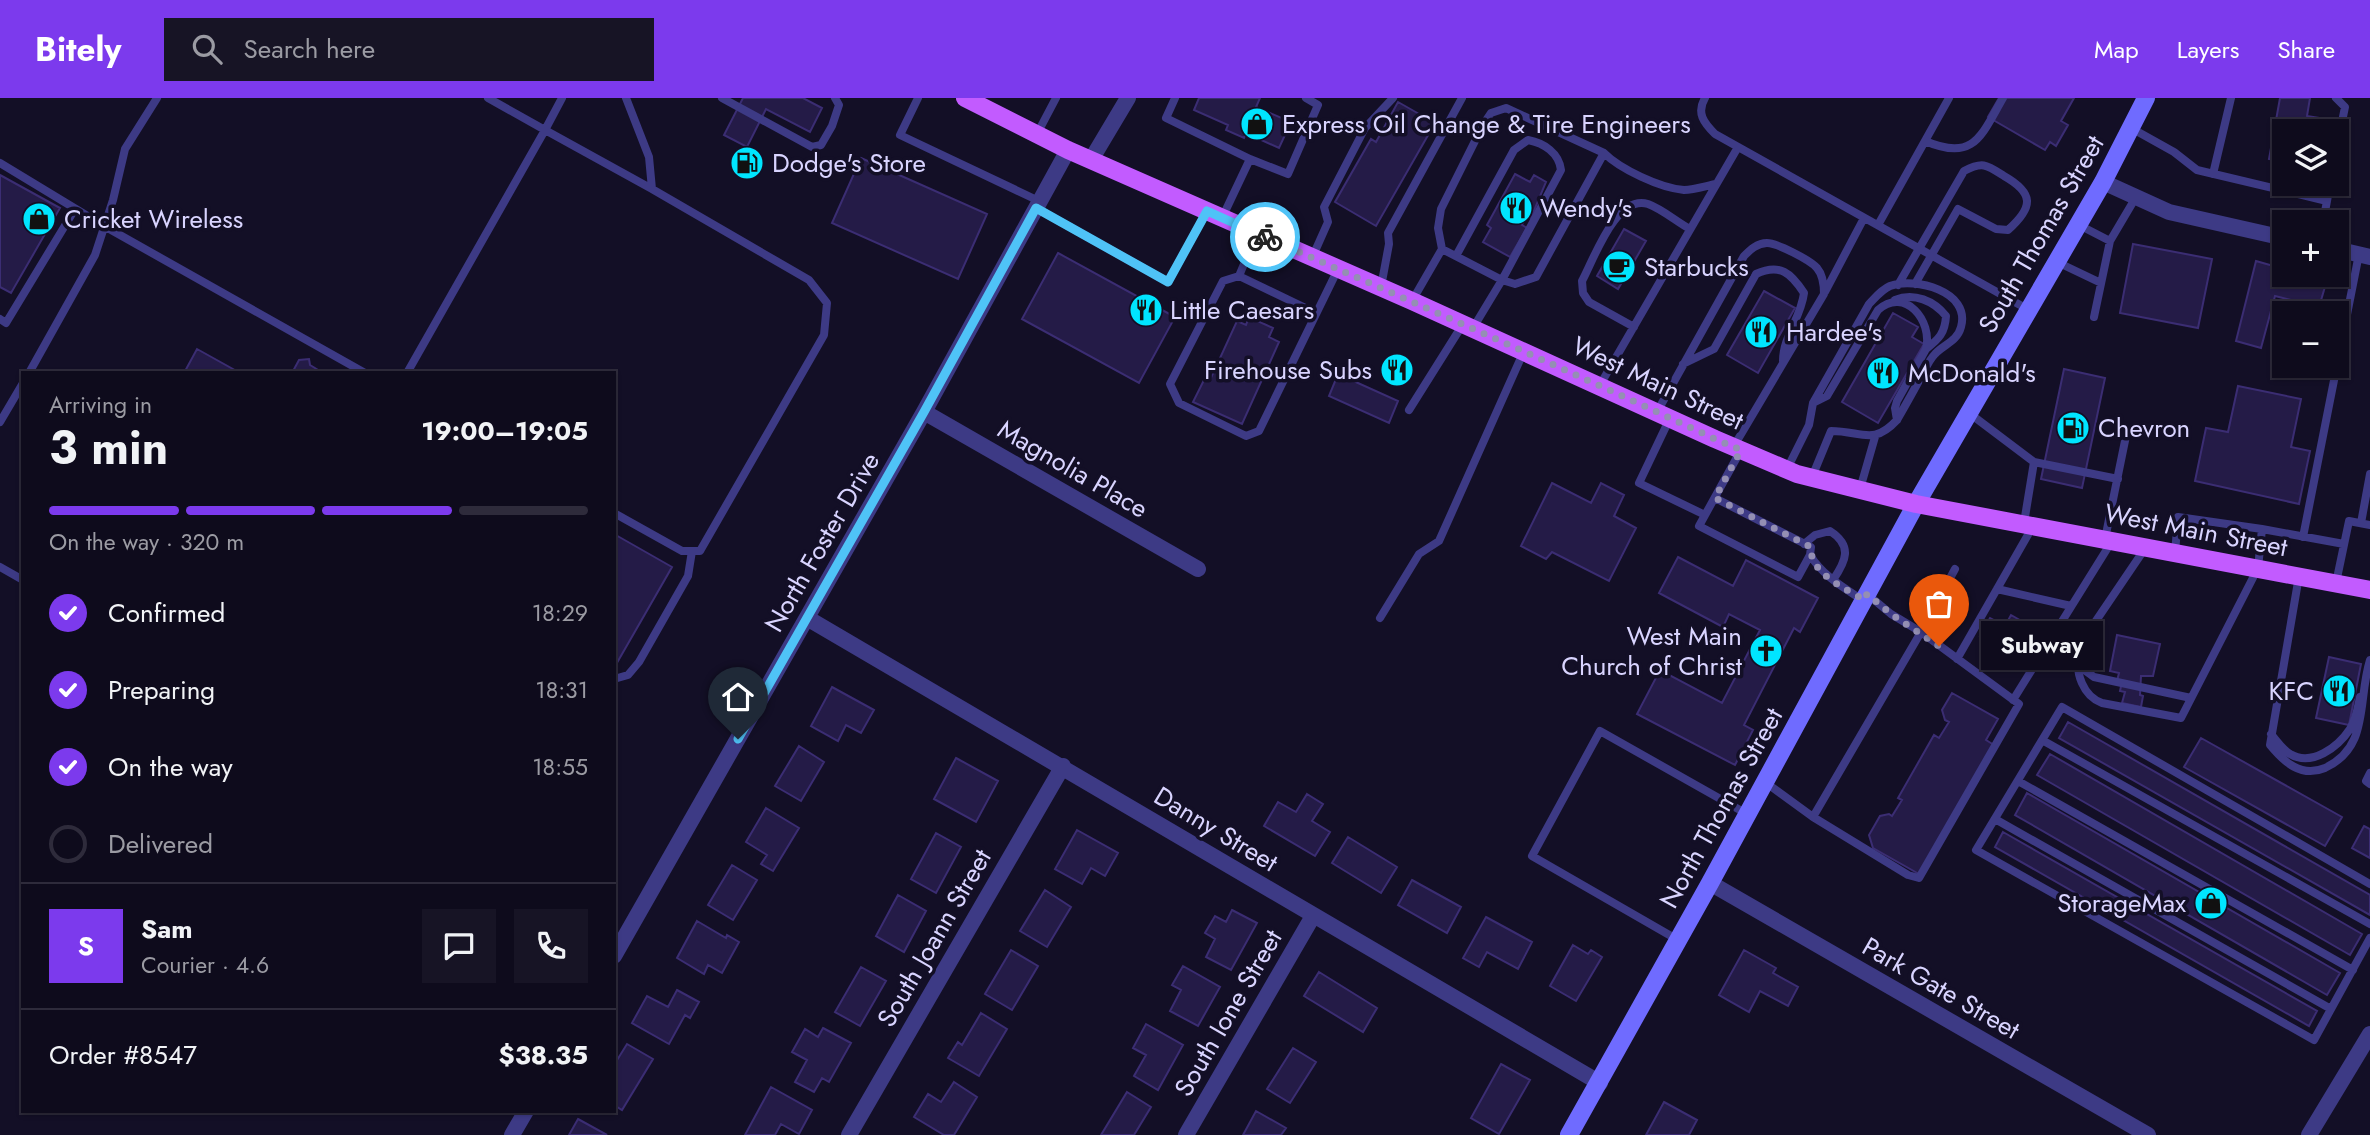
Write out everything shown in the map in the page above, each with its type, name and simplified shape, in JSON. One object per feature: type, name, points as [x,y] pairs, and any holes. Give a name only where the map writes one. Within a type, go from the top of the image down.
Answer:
[{"type":"main road","name":"West Main Street","points":[[965,98],[1068,150],[1412,300],[1787,469],[1916,504],[2370,590]]},
{"type":"street","points":[[1091,160],[1128,98]]},
{"type":"street","name":"South Thomas Street","points":[[1916,504],[2079,225],[2146,98]]},
{"type":"street","name":"North Foster Drive","points":[[616,952],[924,412],[1068,150]]},
{"type":"street","points":[[2103,182],[2169,212],[2272,235]]},
{"type":"street","name":"Magnolia Place","points":[[924,412],[1198,569]]},
{"type":"street","name":"North Thomas Street","points":[[1569,1135],[1710,883],[1916,504]]},
{"type":"street","name":"Danny Street","points":[[807,618],[1600,1083]]},
{"type":"street","name":"South Joann Street","points":[[849,1135],[1063,766]]},
{"type":"street","name":"Park Gate Street","points":[[1710,883],[2147,1135]]},
{"type":"street","name":"South Ione Street","points":[[1186,1135],[1313,916]]},
{"type":"street","points":[[2309,1135],[2364,1056],[2370,1034]]},
{"type":"street","points":[[512,1135],[525,1113]]},
{"type":"lane","points":[[30,371],[95,255],[125,149],[156,98]]},
{"type":"lane","points":[[488,98],[809,280],[827,303],[824,335],[700,551],[682,551],[616,514]]},
{"type":"lane","points":[[408,371],[562,98]]},
{"type":"lane","points":[[626,98],[649,157],[652,189]]},
{"type":"lane","points":[[722,98],[812,147],[821,145],[832,126],[839,105],[835,98]]},
{"type":"lane","points":[[918,98],[900,135],[1038,204],[1168,282],[1250,159]]},
{"type":"lane","points":[[1037,134],[1056,98]]},
{"type":"lane","points":[[1175,98],[1166,118],[1250,159],[1288,174],[1318,106],[1306,98]]},
{"type":"lane","points":[[1312,258],[1328,222],[1324,207],[1365,128],[1393,98]]},
{"type":"lane","points":[[1381,287],[1389,244],[1388,233],[1462,98]]},
{"type":"lane","points":[[1705,98],[1700,106],[1702,121],[1715,134],[2029,310]]},
{"type":"lane","points":[[1878,225],[1949,98]]},
{"type":"lane","points":[[1925,141],[1940,147],[1959,149],[1969,146],[1982,134],[2003,98]]},
{"type":"lane","points":[[2214,174],[2231,98]]},
{"type":"lane","points":[[2336,98],[2345,107],[2343,119]]},
{"type":"lane","points":[[1412,300],[1442,249],[1438,228],[1441,209],[1483,125],[1491,113],[1506,107],[1604,153],[1613,162],[1661,185],[1685,190],[1716,184]]},
{"type":"lane","points":[[2131,128],[2174,152],[2197,170],[2327,201]]},
{"type":"lane","points":[[1409,410],[1502,280],[1561,170],[1560,162],[1549,149],[1528,140],[1514,150],[1456,256]]},
{"type":"lane","points":[[1600,385],[1738,147]]},
{"type":"lane","points":[[1442,249],[1515,284],[1536,277],[1604,153]]},
{"type":"lane","points":[[0,163],[104,226],[361,371]]},
{"type":"lane","points":[[1898,285],[1920,248],[1948,198],[1964,171],[1975,165],[1986,164],[2018,184],[2027,194],[2028,203],[2016,223],[2008,230],[1996,229],[1958,209],[1948,198]]},
{"type":"lane","points":[[2325,210],[2328,196]]},
{"type":"lane","points":[[2094,317],[2110,241],[2136,197]]},
{"type":"lane","points":[[1634,327],[1589,302],[1583,293],[1582,281],[1616,215],[1631,205],[1647,204],[1690,229]]},
{"type":"lane","points":[[0,319],[6,323],[75,209]]},
{"type":"lane","points":[[1915,284],[1958,209]]},
{"type":"lane","points":[[1715,498],[1811,547],[1810,555],[1798,578],[1699,526],[1715,498],[1737,448],[1824,295],[1864,218]]},
{"type":"lane","points":[[2079,225],[2110,241]]},
{"type":"lane","points":[[1239,276],[1257,233]]},
{"type":"lane","points":[[1705,515],[1639,483],[1684,364],[1744,256],[1754,247],[1769,243],[1792,252],[1817,268],[1824,283],[1824,295]]},
{"type":"lane","points":[[2303,537],[2365,256]]},
{"type":"lane","points":[[2057,262],[2101,283]]},
{"type":"lane","points":[[1684,364],[1714,349],[1756,274],[1769,268],[1784,271],[1804,293],[1803,307],[1783,346],[1783,364]]},
{"type":"lane","points":[[1316,313],[1239,276],[1223,281],[1170,384],[1179,403],[1246,436],[1259,431],[1338,269]]},
{"type":"lane","points":[[1787,469],[1810,425],[1813,403],[1869,304],[1882,290],[1915,284],[1931,287],[1951,296],[1961,312],[1961,327],[1954,341],[1934,355],[1897,420],[1889,429],[1875,437],[1832,431],[1812,477]]},
{"type":"lane","points":[[1813,403],[1827,396],[1878,310],[1892,302],[1911,297],[1923,299],[1938,307],[1946,316],[1945,329],[1926,349]]},
{"type":"lane","points":[[1892,302],[1910,305],[1926,329],[1928,340],[1926,349],[1897,401],[1897,420]]},
{"type":"lane","points":[[1380,618],[1419,554],[1439,541],[1524,351]]},
{"type":"lane","points":[[0,422],[21,386]]},
{"type":"lane","points":[[1969,413],[2034,462],[2118,479]]},
{"type":"lane","points":[[2013,700],[2108,540],[2127,431]]},
{"type":"lane","points":[[1860,489],[1875,437]]},
{"type":"lane","points":[[1957,659],[1997,589],[2028,525],[2034,462]]},
{"type":"lane","points":[[2336,583],[2349,521],[2365,524],[2370,474]]},
{"type":"lane","points":[[2175,553],[2178,517],[2344,544]]},
{"type":"lane","points":[[2146,547],[2085,637],[2079,654],[2082,687],[2091,699],[2102,703],[2181,718],[2258,568],[2262,529]]},
{"type":"lane","points":[[1804,544],[1815,535],[1829,531],[1840,538],[1845,547],[1844,564],[1833,580]]},
{"type":"lane","points":[[616,678],[628,675],[639,662],[688,576],[692,551]]},
{"type":"lane","points":[[1765,782],[1813,817],[1908,875],[1919,878],[2019,704],[1921,632],[1866,597],[1833,580],[1818,568],[1810,555]]},
{"type":"lane","points":[[0,567],[21,579]]},
{"type":"lane","points":[[1813,817],[1955,569]]},
{"type":"lane","points":[[2299,576],[2270,745],[2282,759],[2299,770],[2320,770],[2342,760],[2356,742],[2369,664]]},
{"type":"lane","points":[[1997,589],[2071,606]]},
{"type":"lane","points":[[2272,734],[2293,756],[2308,759],[2322,755],[2336,745],[2354,720],[2369,664]]},
{"type":"lane","points":[[2079,666],[2094,677],[2191,698]]},
{"type":"lane","points":[[2370,884],[2062,707],[1976,850],[2314,1040],[2370,938]]},
{"type":"lane","points":[[1678,940],[1532,856],[1600,731],[1747,814]]},
{"type":"lane","points":[[2042,740],[2370,924]]},
{"type":"lane","points":[[2370,773],[2366,781],[2370,784]]},
{"type":"lane","points":[[2018,781],[2353,970]]},
{"type":"lane","points":[[1995,819],[2331,1009]]},
{"type":"building","points":[[743,98],[803,98],[822,108],[810,132],[766,109],[747,147],[724,135]]},
{"type":"building","name":"Express Oil Change & Tire Engineers","points":[[1199,98],[1260,98],[1256,107],[1291,122],[1279,148],[1246,133],[1244,138],[1226,130],[1228,125],[1194,110]]},
{"type":"building","points":[[1999,98],[2074,98],[2061,121],[2068,125],[2056,146],[2050,142],[2045,150],[1988,117]]},
{"type":"building","points":[[2280,98],[2310,98],[2307,116],[2320,118],[2320,119],[2276,119]]},
{"type":"building","points":[[1398,102],[1435,123],[1376,226],[1335,202],[1371,139],[1376,142]]},
{"type":"building","points":[[861,158],[987,214],[958,279],[832,223]]},
{"type":"building","name":"Wendy's","points":[[1515,174],[1530,182],[1534,175],[1546,182],[1531,218],[1527,216],[1522,225],[1527,228],[1510,257],[1483,242],[1491,228],[1487,225]]},
{"type":"building","points":[[0,175],[60,208],[11,293],[0,287]]},
{"type":"building","points":[[1624,229],[1646,241],[1618,289],[1597,276]]},
{"type":"building","points":[[2133,244],[2212,259],[2198,328],[2120,313]]},
{"type":"building","points":[[1058,253],[1175,317],[1139,383],[1022,319]]},
{"type":"building","points":[[2256,261],[2272,266],[2272,287],[2325,287],[2321,301],[2295,301],[2275,296],[2261,348],[2236,341]]},
{"type":"building","name":"Hardee's","points":[[1764,291],[1795,308],[1758,373],[1727,355]]},
{"type":"building","name":"McDonald's","points":[[1893,313],[1918,327],[1912,337],[1924,344],[1878,423],[1842,402]]},
{"type":"building","points":[[1249,317],[1273,328],[1269,337],[1279,342],[1242,424],[1193,402],[1205,378],[1210,380],[1237,321],[1246,325]]},
{"type":"building","points":[[197,349],[236,371],[185,371]]},
{"type":"building","points":[[309,359],[310,365],[320,371],[293,371],[299,360]]},
{"type":"building","name":"Chevron","points":[[2064,369],[2105,378],[2082,488],[2041,479]]},
{"type":"building","points":[[1338,374],[1398,401],[1389,423],[1329,396]]},
{"type":"building","points":[[2238,386],[2301,399],[2291,447],[2310,451],[2299,504],[2195,481],[2206,428],[2228,432]]},
{"type":"building","points":[[1552,483],[1591,503],[1601,483],[1624,495],[1614,516],[1636,528],[1609,581],[1552,552],[1546,559],[1521,546]]},
{"type":"building","points":[[616,535],[672,567],[616,665]]},
{"type":"building","name":"West Main Church of Christ","points":[[1678,557],[1733,586],[1746,560],[1818,598],[1800,632],[1794,628],[1744,725],[1753,730],[1735,765],[1637,714],[1660,670],[1722,703],[1760,630],[1729,614],[1723,627],[1659,593]]},
{"type":"building","points":[[2011,615],[2048,636],[2029,668],[1996,650],[1998,646],[1980,636],[1990,618],[2005,626]]},
{"type":"building","points":[[2117,635],[2160,644],[2153,676],[2141,676],[2141,707],[2122,703],[2125,692],[2120,691],[2122,682],[2117,681],[2119,673],[2110,671]]},
{"type":"building","name":"KFC","points":[[2329,657],[2361,664],[2349,725],[2316,718]]},
{"type":"building","points":[[832,687],[874,710],[861,733],[846,725],[838,741],[811,726]]},
{"type":"building","points":[[1952,693],[1998,719],[1986,740],[1994,745],[1919,874],[1873,848],[1869,835],[1880,816],[1892,816],[1902,800],[1898,798],[1934,735],[1939,738],[1949,722],[1945,720],[1942,710]]},
{"type":"building","points":[[2068,722],[2370,895],[2370,915],[2059,738]]},
{"type":"building","points":[[2201,738],[2342,817],[2325,846],[2184,767]]},
{"type":"building","points":[[799,746],[824,762],[801,801],[775,786]]},
{"type":"building","points":[[2050,754],[2362,934],[2350,955],[2037,775]]},
{"type":"building","points":[[956,758],[998,781],[976,822],[934,799]]},
{"type":"building","points":[[2027,793],[2340,973],[2327,995],[2015,815]]},
{"type":"building","points":[[1307,794],[1323,804],[1312,821],[1330,832],[1315,856],[1264,826],[1278,802],[1296,812]]},
{"type":"building","points":[[766,808],[799,828],[773,871],[761,864],[767,855],[746,842]]},
{"type":"building","points":[[2364,826],[2370,829],[2370,858],[2352,848]]},
{"type":"building","points":[[1077,830],[1118,853],[1105,876],[1091,868],[1082,884],[1055,869]]},
{"type":"building","points":[[2003,832],[2317,1011],[2309,1026],[1995,847]]},
{"type":"building","points":[[936,833],[961,847],[936,893],[911,879]]},
{"type":"building","points":[[1348,837],[1397,867],[1381,893],[1332,863]]},
{"type":"building","points":[[732,865],[757,880],[733,920],[708,905]]},
{"type":"building","points":[[1412,880],[1461,907],[1447,933],[1398,905]]},
{"type":"building","points":[[1045,890],[1071,907],[1047,947],[1020,931]]},
{"type":"building","points":[[898,895],[926,911],[904,952],[876,936]]},
{"type":"building","points":[[1232,910],[1257,923],[1231,970],[1206,957],[1215,939],[1205,933],[1215,916],[1226,922]]},
{"type":"building","points":[[1486,917],[1532,942],[1518,969],[1487,952],[1479,967],[1463,958]]},
{"type":"building","points":[[697,921],[726,938],[727,935],[739,942],[722,973],[708,965],[704,974],[677,958]]},
{"type":"building","points":[[1573,945],[1588,954],[1591,950],[1602,957],[1576,1001],[1550,986]]},
{"type":"building","points":[[1011,950],[1038,966],[1012,1010],[985,994]]},
{"type":"building","points":[[1744,950],[1776,968],[1773,973],[1798,987],[1788,1006],[1760,991],[1749,1012],[1719,995]]},
{"type":"building","points":[[1183,966],[1220,987],[1198,1026],[1170,1011],[1181,990],[1172,985]]},
{"type":"building","points":[[861,967],[886,981],[860,1026],[835,1012]]},
{"type":"building","points":[[1319,972],[1377,1008],[1363,1032],[1304,996]]},
{"type":"building","points":[[677,990],[699,1002],[690,1018],[685,1015],[669,1044],[632,1023],[647,996],[668,1007]]},
{"type":"building","points":[[981,1013],[1007,1029],[979,1076],[948,1058],[958,1042],[962,1045]]},
{"type":"building","points":[[1146,1024],[1183,1045],[1158,1090],[1134,1076],[1146,1055],[1133,1048]]},
{"type":"building","points":[[823,1028],[851,1043],[829,1082],[822,1078],[814,1092],[795,1082],[807,1060],[792,1052],[805,1029],[818,1037]]},
{"type":"building","points":[[627,1044],[653,1059],[622,1110],[616,1106],[616,1062]]},
{"type":"building","points":[[1293,1048],[1316,1062],[1290,1103],[1267,1089]]},
{"type":"building","points":[[1501,1064],[1530,1080],[1499,1134],[1471,1118]]},
{"type":"building","points":[[954,1082],[977,1097],[954,1135],[944,1135],[914,1117],[928,1094],[941,1102]]},
{"type":"building","points":[[771,1087],[812,1110],[799,1134],[781,1124],[775,1135],[745,1135]]},
{"type":"building","points":[[1127,1092],[1151,1107],[1134,1135],[1101,1135]]},
{"type":"building","points":[[1664,1102],[1697,1120],[1689,1135],[1646,1135]]},
{"type":"building","points":[[1256,1111],[1286,1128],[1281,1135],[1243,1135]]},
{"type":"building","points":[[578,1119],[607,1135],[569,1135]]},
{"type":"way so far","points":[[1265,237],[1567,369],[1741,450],[1715,498],[1811,547],[1810,555],[1818,568],[1833,580],[1864,600],[1867,594],[1891,614],[1939,646]]},
{"type":"place","name":"Express Oil Change & Tire Engineers","points":[[1257,124]]},
{"type":"place","name":"Dodge's Store","points":[[747,163]]},
{"type":"place","name":"Wendy's","points":[[1516,208]]},
{"type":"place","name":"Cricket Wireless","points":[[39,219]]},
{"type":"place","name":"Starbucks","points":[[1619,267]]},
{"type":"place","name":"Little Caesars","points":[[1146,310]]},
{"type":"place","name":"Hardee's","points":[[1761,332]]},
{"type":"place","name":"Firehouse Subs","points":[[1397,370]]},
{"type":"place","name":"McDonald's","points":[[1883,373]]},
{"type":"place","name":"Chevron","points":[[2073,428]]},
{"type":"place","name":"Subway","points":[[1939,646]]},
{"type":"place","name":"West Main Church of Christ","points":[[1766,651]]},
{"type":"place","name":"KFC","points":[[2339,691]]},
{"type":"place","name":"StorageMax","points":[[2211,903]]},
{"type":"route","points":[[738,739],[924,412],[1036,208],[1168,282],[1207,211],[1265,237]]}]
